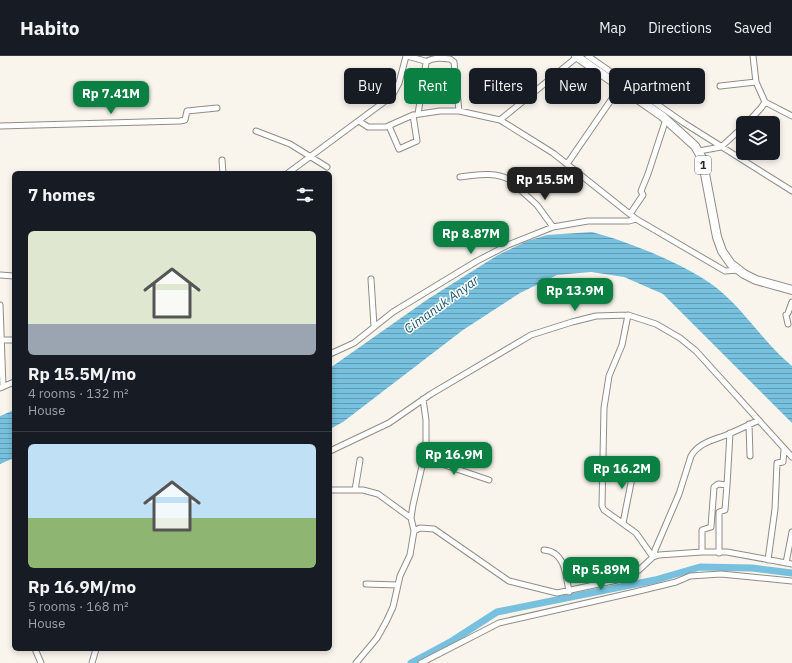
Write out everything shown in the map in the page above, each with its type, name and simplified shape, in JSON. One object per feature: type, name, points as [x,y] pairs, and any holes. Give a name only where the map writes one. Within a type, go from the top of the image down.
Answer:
[{"type":"highway","name":"1","points":[[581,57],[609,79]]},
{"type":"highway","name":"1","points":[[644,104],[666,119],[691,142],[705,145],[706,175],[718,241],[726,257],[738,270],[756,280],[792,290]]},
{"type":"street","points":[[291,171],[395,93],[406,56],[426,62]]},
{"type":"street","points":[[753,56],[756,82],[765,102],[792,116]]},
{"type":"street","points":[[500,120],[581,57],[705,145],[719,148],[792,191]]},
{"type":"street","points":[[389,126],[399,149],[416,141],[416,115],[426,62],[429,59],[442,58],[450,59],[454,62],[459,111]]},
{"type":"street","points":[[720,86],[756,82]]},
{"type":"street","points":[[754,116],[762,108],[765,102]]},
{"type":"street","points":[[567,164],[609,103]]},
{"type":"street","points":[[0,126],[180,121],[184,120],[187,111],[217,108]]},
{"type":"street","points":[[359,121],[368,127],[378,128],[389,126],[416,115],[432,111],[459,111],[500,120],[548,150],[636,219],[725,270],[738,270]]},
{"type":"street","points":[[630,214],[643,195],[641,191],[666,119]]},
{"type":"street","points":[[256,131],[290,144],[326,167]]},
{"type":"street","points":[[719,148],[736,133]]},
{"type":"street","points":[[705,145],[719,148]]},
{"type":"street","points":[[222,160],[223,171]]},
{"type":"street","points":[[460,177],[487,174],[518,181],[516,186],[542,211],[553,227]]},
{"type":"street","points":[[332,353],[354,343],[394,312],[477,261],[508,245],[553,227],[601,220],[629,221],[636,219]]},
{"type":"street","points":[[0,275],[12,276]]},
{"type":"street","points":[[371,280],[374,326]]},
{"type":"street","points":[[0,305],[2,388],[12,383]]},
{"type":"street","points":[[788,324],[787,314],[792,306]]},
{"type":"street","points":[[628,315],[622,345],[609,376],[604,408],[602,508],[636,533],[654,556]]},
{"type":"street","points":[[332,450],[389,423],[423,399],[531,335],[559,325],[596,316],[628,315],[656,324],[680,338],[696,351],[757,421],[792,457]]},
{"type":"street","points":[[2,340],[12,340]]},
{"type":"street","points":[[356,663],[377,638],[386,622],[393,607],[398,585],[410,554],[414,531],[411,518],[424,458],[426,420],[423,399]]},
{"type":"street","points":[[414,531],[420,528],[434,529],[444,534],[480,562],[513,583],[557,593],[569,592],[617,580],[631,575],[646,565],[654,556],[655,550],[670,518],[691,456],[695,450],[704,443],[730,434],[757,421]]},
{"type":"street","points":[[749,424],[750,456]]},
{"type":"street","points":[[719,553],[719,512],[725,510],[730,434]]},
{"type":"street","points":[[768,560],[775,509],[777,463],[783,462],[784,449]]},
{"type":"street","points":[[424,458],[489,480]]},
{"type":"street","points":[[355,490],[360,460]]},
{"type":"street","points":[[602,472],[633,473],[623,523]]},
{"type":"street","points":[[702,552],[702,530],[710,529],[711,527],[714,487],[718,484],[727,485]]},
{"type":"street","points":[[332,490],[355,490],[378,494],[411,518]]},
{"type":"street","points":[[786,563],[792,532]]},
{"type":"street","points":[[544,550],[554,552],[562,561],[565,568],[569,592]]},
{"type":"street","points":[[654,556],[702,552],[727,552],[792,564]]},
{"type":"street","points":[[421,663],[499,623],[636,592],[676,582],[690,576],[721,574],[792,581]]},
{"type":"street","points":[[366,584],[398,585]]},
{"type":"street","points":[[36,651],[42,663]]},
{"type":"street","points":[[92,663],[95,651]]},
{"type":"water","name":"Cimanuk Anyar","points":[[592,232],[623,241],[675,263],[706,280],[718,289],[737,307],[772,347],[792,366],[792,423],[663,294],[624,277],[591,272],[557,275],[520,293],[463,330],[343,422],[332,428],[332,367],[428,299],[498,255],[527,241],[547,235]]},
{"type":"water","points":[[12,411],[12,459],[0,464],[0,416]]},
{"type":"waterway","points":[[411,663],[452,641],[497,612],[655,580],[700,567],[752,568],[792,573]]}]
